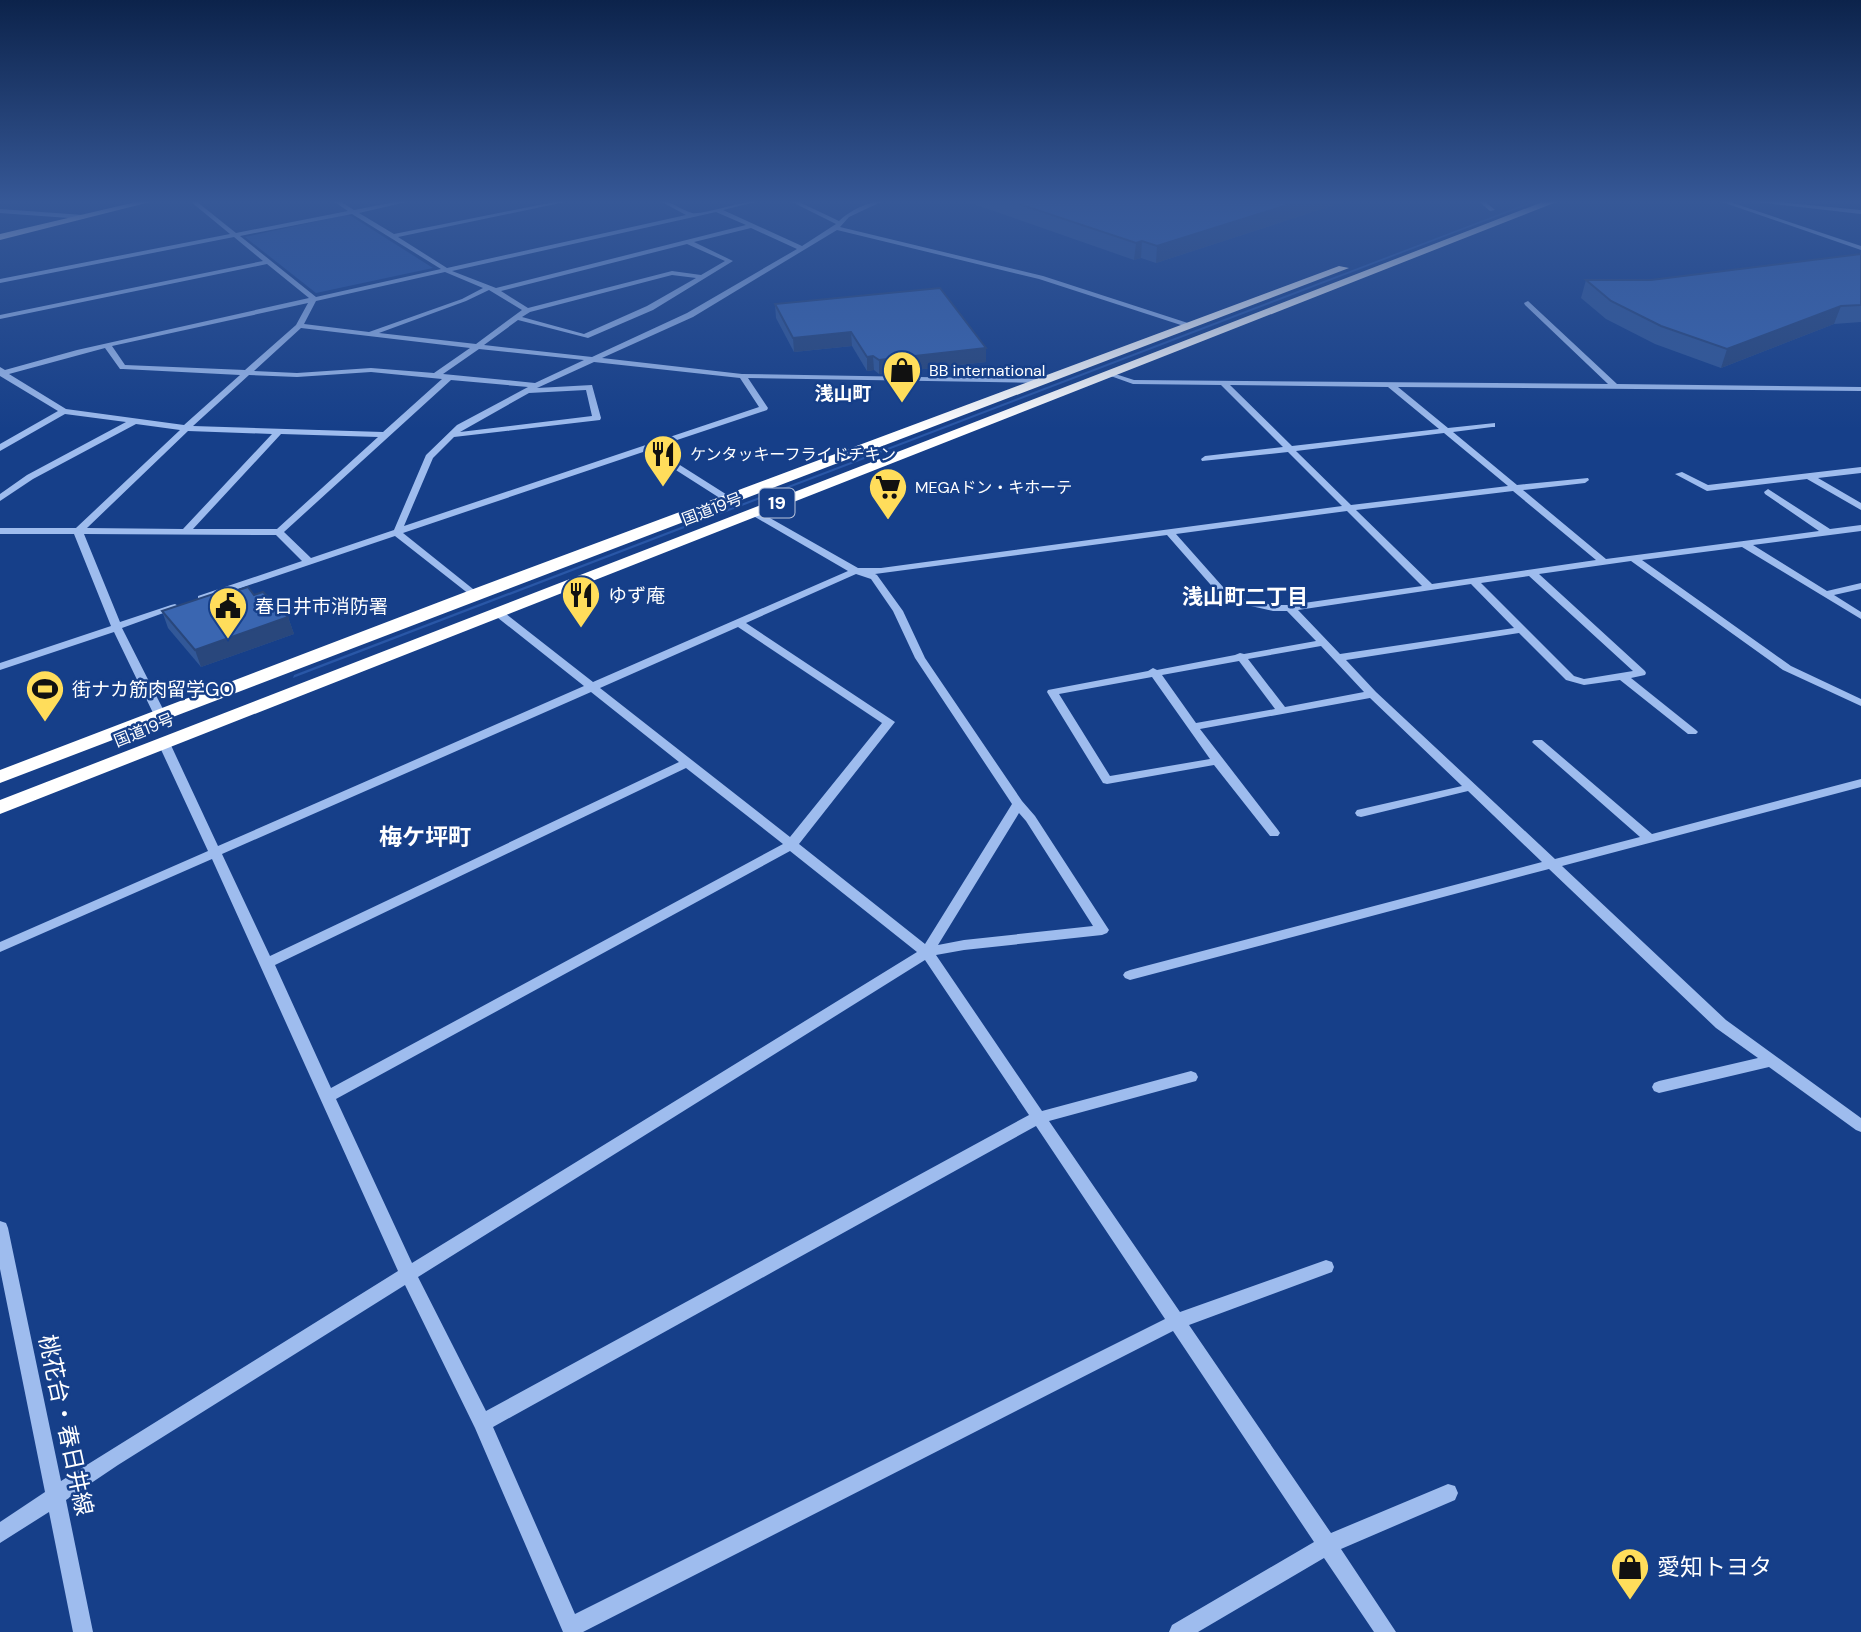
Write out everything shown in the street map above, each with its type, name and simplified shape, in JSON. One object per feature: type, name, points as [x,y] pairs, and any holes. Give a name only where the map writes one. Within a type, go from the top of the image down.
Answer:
[{"type":"highway","name":"国道19号","points":[[0,777],[1190,325],[1308,277]]},
{"type":"highway","name":"国道19号","points":[[0,807],[163,741],[1358,277]]},
{"type":"street","points":[[0,281],[20,277]]},
{"type":"street","points":[[0,317],[194,277]]},
{"type":"street","points":[[287,277],[314,299]]},
{"type":"street","points":[[1,372],[107,345],[409,277]]},
{"type":"street","points":[[464,277],[492,289],[527,310]]},
{"type":"street","points":[[370,334],[492,289],[542,277]]},
{"type":"street","points":[[436,376],[527,310],[656,277]]},
{"type":"street","points":[[519,318],[585,336],[650,308],[701,277]]},
{"type":"street","points":[[397,533],[429,457],[460,427],[537,385],[690,316],[753,277]]},
{"type":"street","points":[[1041,277],[1190,325]]},
{"type":"street","points":[[78,532],[186,428],[299,326],[314,299]]},
{"type":"street","points":[[1528,303],[1614,386]]},
{"type":"street","points":[[299,326],[742,376],[1040,381]]},
{"type":"street","points":[[107,345],[123,367],[297,375],[371,370],[537,385]]},
{"type":"street","points":[[1,372],[64,411],[186,428],[387,435]]},
{"type":"street","points":[[1109,374],[1133,382],[1861,389]]},
{"type":"street","points":[[194,601],[764,408],[742,376]]},
{"type":"street","points":[[0,531],[279,532],[449,377]]},
{"type":"street","points":[[1223,383],[1429,587]]},
{"type":"street","points":[[1391,385],[1604,562]]},
{"type":"street","points":[[452,435],[597,418],[589,387],[524,392]]},
{"type":"street","points":[[0,448],[64,411]]},
{"type":"street","points":[[0,498],[30,477],[133,422]]},
{"type":"street","points":[[1205,459],[1492,425]]},
{"type":"street","points":[[184,532],[278,432]]},
{"type":"street","points":[[647,448],[729,500]]},
{"type":"street","points":[[1679,474],[1707,488],[1861,470]]},
{"type":"street","points":[[1807,475],[1859,505]]},
{"type":"street","points":[[0,947],[856,571],[881,571],[1348,508],[1585,480]]},
{"type":"street","points":[[1768,492],[1829,533]]},
{"type":"street","points":[[0,1533],[110,1459],[927,952],[964,945],[1102,930],[1031,818],[1017,804],[920,658],[898,611],[874,577],[856,571],[753,512]]},
{"type":"street","points":[[1170,533],[1228,598],[1273,608],[1290,608],[1531,572],[1861,528]]},
{"type":"street","points":[[78,532],[117,628],[160,715]]},
{"type":"street","points":[[279,532],[308,561]]},
{"type":"street","points":[[397,533],[474,595]]},
{"type":"street","points":[[1744,544],[1861,616]]},
{"type":"street","points":[[1633,558],[1787,668],[1861,703]]},
{"type":"street","points":[[1472,581],[1570,678],[1584,682],[1641,673],[1531,572]]},
{"type":"street","points":[[1825,594],[1861,586]]},
{"type":"street","points":[[0,667],[181,606]]},
{"type":"street","points":[[1290,608],[1372,694],[1721,1024],[1861,1126]]},
{"type":"street","points":[[497,612],[927,952],[1386,1632]]},
{"type":"street","points":[[328,1097],[791,845],[889,722],[739,623]]},
{"type":"street","points":[[1338,658],[1520,630]]},
{"type":"street","points":[[1217,761],[1107,780],[1052,692],[1153,671],[1321,643]]},
{"type":"street","points":[[1240,656],[1282,710]]},
{"type":"street","points":[[1153,671],[1217,761],[1274,833]]},
{"type":"street","points":[[1622,676],[1692,732]]},
{"type":"street","points":[[1193,727],[1372,694]]},
{"type":"street","points":[[163,741],[408,1274],[482,1423],[572,1629],[1175,1322],[1326,1267]]},
{"type":"street","points":[[1538,742],[1649,838]]},
{"type":"street","points":[[267,963],[689,762]]},
{"type":"street","points":[[1129,975],[1861,783]]},
{"type":"street","points":[[1362,813],[1471,787]]},
{"type":"street","points":[[927,952],[1017,804]]},
{"type":"street","points":[[1659,1087],[1770,1060]]},
{"type":"street","points":[[482,1423],[1037,1118],[1191,1077]]},
{"type":"street","name":"桃花台・春日井線","points":[[0,1228],[83,1632]]},
{"type":"street","points":[[1179,1632],[1327,1545],[1448,1493]]},
{"type":"shaded area","points":[[296,277],[390,277],[316,293]]},
{"type":"shaded area","points":[[1334,277],[1339,277],[293,678],[294,675]]},
{"type":"building","points":[[1674,277],[1861,277],[1861,305],[1841,306],[1727,349],[1661,326],[1611,301],[1586,280]]},
{"type":"building","points":[[940,288],[986,348],[879,360],[873,356],[867,357],[851,332],[793,338],[775,304]]},
{"type":"building","points":[[248,587],[254,595],[263,592],[288,617],[195,650],[162,611],[216,593],[220,596]]},
{"type":"place","name":"BB international","points":[[902,404]]},
{"type":"place","name":"ケンタッキーフライドチキン","points":[[663,488]]},
{"type":"place","name":"MEGAドン・キホーテ","points":[[888,521]]},
{"type":"place","name":"ゆず庵","points":[[581,629]]},
{"type":"place","name":"春日井市消防署","points":[[228,640]]},
{"type":"place","name":"街ナカ筋肉留学GO","points":[[45,723]]},
{"type":"place","name":"愛知トヨタ","points":[[1630,1601]]},
{"type":"district","name":"浅山町","points":[[843,393]]},
{"type":"district","name":"浅山町二丁目","points":[[1245,597]]},
{"type":"district","name":"梅ケ坪町","points":[[425,837]]}]
